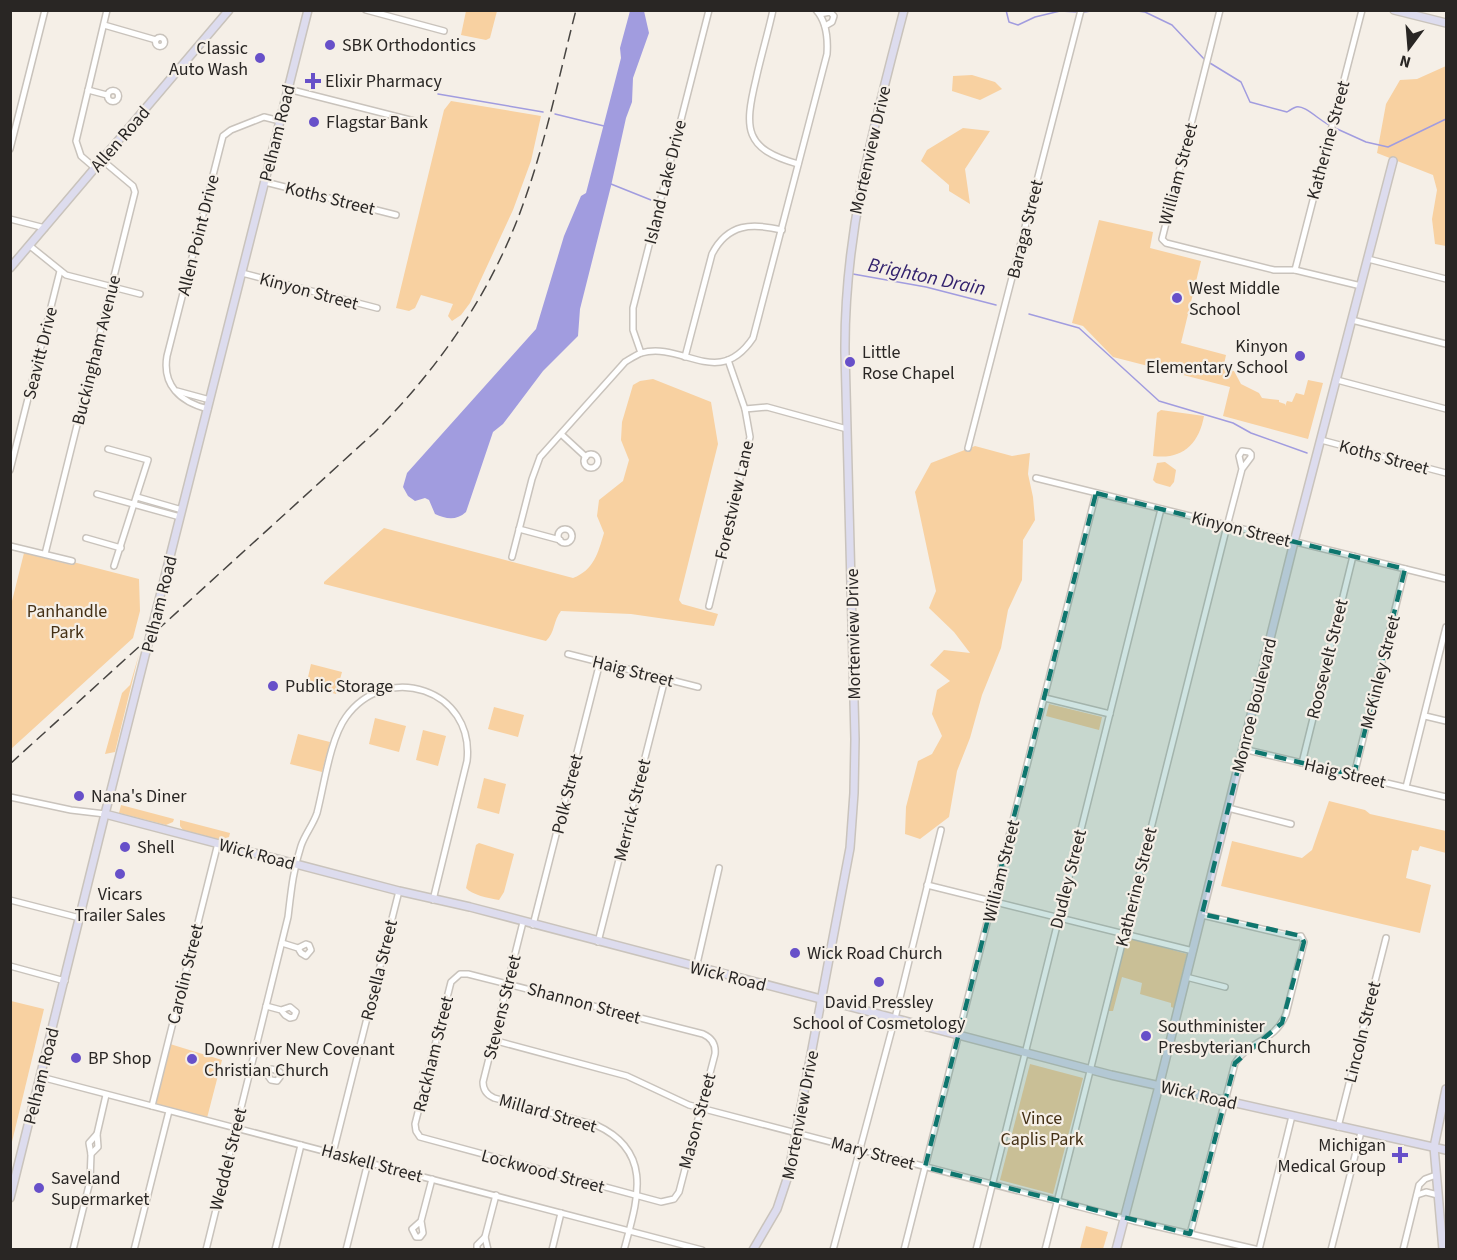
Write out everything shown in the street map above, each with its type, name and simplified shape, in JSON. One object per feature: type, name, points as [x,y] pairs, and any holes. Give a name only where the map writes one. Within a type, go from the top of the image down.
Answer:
[{"type":"street","points":[[10,149],[45,10]]},
{"type":"street","points":[[95,168],[81,156],[76,141],[107,10]]},
{"type":"street","name":"Pelham Road","points":[[10,1198],[308,10]]},
{"type":"street","points":[[366,10],[444,31]]},
{"type":"street","name":"Island Lake Drive","points":[[641,353],[633,330],[633,308],[709,10]]},
{"type":"street","points":[[773,10],[750,105],[750,127],[760,145],[768,153],[798,164]]},
{"type":"street","name":"Mortenview Drive","points":[[753,1250],[781,1200],[788,1176],[846,876],[854,793],[855,739],[845,309],[854,220],[870,144],[904,10]]},
{"type":"street","name":"William Street","points":[[1221,10],[1162,239],[1166,243],[1274,270],[1295,270]]},
{"type":"street","name":"Katherine Street","points":[[1295,270],[1362,10]]},
{"type":"street","points":[[1394,10],[1446,23]]},
{"type":"street","name":"Allen Road","points":[[10,268],[226,12]]},
{"type":"street","points":[[512,557],[540,457],[625,362],[641,353],[660,352],[712,363],[728,360],[745,349],[755,335],[827,54],[828,40],[818,12],[830,12],[834,16],[832,22],[825,27]]},
{"type":"street","name":"Baraga Street","points":[[968,448],[1081,13]]},
{"type":"street","points":[[104,25],[156,40]]},
{"type":"street","points":[[288,89],[418,122]]},
{"type":"street","points":[[88,90],[107,95]]},
{"type":"street","name":"Allen Point Drive","points":[[177,391],[168,381],[166,359],[223,136],[231,130],[264,117],[280,121]]},
{"type":"street","name":"Buckingham Avenue","points":[[45,554],[135,190],[102,160]]},
{"type":"street","name":"Monroe Boulevard","points":[[1116,1250],[1294,542],[1393,161]]},
{"type":"street","name":"Koths Street","points":[[265,182],[396,215]]},
{"type":"street","points":[[10,219],[45,228]]},
{"type":"street","points":[[685,357],[716,245],[732,231],[740,228],[759,226],[782,230]]},
{"type":"street","points":[[30,246],[66,275],[140,294]]},
{"type":"street","points":[[1368,259],[1446,279]]},
{"type":"street","points":[[1295,270],[1361,286]]},
{"type":"street","name":"Seavitt Drive","points":[[10,470],[60,271]]},
{"type":"street","name":"Kinyon Street","points":[[242,273],[377,308]]},
{"type":"street","points":[[1353,320],[1446,344]]},
{"type":"street","name":"Forestview Lane","points":[[709,606],[749,447],[749,424],[728,360]]},
{"type":"street","points":[[1337,380],[1446,409]]},
{"type":"street","points":[[177,391],[210,400]]},
{"type":"street","points":[[177,391],[190,403],[208,409]]},
{"type":"street","points":[[745,409],[767,407],[847,429]]},
{"type":"street","points":[[561,434],[586,457]]},
{"type":"street","name":"Koths Street","points":[[1321,440],[1446,473]]},
{"type":"street","points":[[108,449],[148,460],[114,567]]},
{"type":"street","name":"Katherine Street","points":[[1045,1250],[1242,469]]},
{"type":"street","name":"Kinyon Street","points":[[1036,478],[1446,579]]},
{"type":"street","name":"William Street","points":[[904,1250],[1096,493]]},
{"type":"street","points":[[97,494],[181,513]]},
{"type":"street","points":[[137,497],[181,513]]},
{"type":"street","name":"Dudley Street","points":[[976,1250],[1161,509]]},
{"type":"street","points":[[519,529],[560,540]]},
{"type":"street","points":[[86,538],[121,548]]},
{"type":"street","points":[[10,546],[72,561]]},
{"type":"street","name":"Roosevelt Street","points":[[1302,763],[1353,556]]},
{"type":"street","name":"McKinley Street","points":[[1354,775],[1406,569]]},
{"type":"street","points":[[1406,787],[1446,627]]},
{"type":"street","name":"Haig Street","points":[[568,654],[698,687]]},
{"type":"street","name":"Polk Street","points":[[533,925],[600,662]]},
{"type":"street","name":"Merrick Street","points":[[598,942],[665,679]]},
{"type":"street","name":"Weddel Street","points":[[206,1250],[282,943],[303,840],[316,816],[337,734],[345,717],[356,706],[377,692],[397,688],[417,689],[438,697],[454,709],[462,721],[469,745],[468,761],[433,900]]},
{"type":"street","points":[[1045,698],[1110,714]]},
{"type":"street","points":[[1425,716],[1446,721]]},
{"type":"street","name":"Haig Street","points":[[1243,748],[1446,796]]},
{"type":"street","name":"Wick Road","points":[[10,797],[67,810],[105,814],[1159,1086],[1446,1150]]},
{"type":"street","points":[[1228,808],[1291,824]]},
{"type":"street","points":[[833,1250],[895,1018],[941,830]]},
{"type":"street","name":"Carolin Street","points":[[152,1106],[218,843]]},
{"type":"street","points":[[696,968],[719,868]]},
{"type":"street","points":[[927,885],[1193,951]]},
{"type":"street","name":"Rosella Street","points":[[333,1153],[399,891]]},
{"type":"street","points":[[10,900],[80,918]]},
{"type":"street","points":[[1190,1234],[1233,1068],[1239,1057],[1249,1047],[1272,1035],[1284,1018],[1304,939],[1301,936],[1296,937],[1202,915]]},
{"type":"street","name":"Stevens Street","points":[[486,1092],[483,1082],[523,922]]},
{"type":"street","name":"Lincoln Street","points":[[1338,1126],[1386,938]]},
{"type":"street","points":[[282,943],[298,948]]},
{"type":"street","points":[[10,966],[65,981]]},
{"type":"street","name":"Shannon Street","points":[[455,976],[468,974],[703,1035],[712,1040]]},
{"type":"street","name":"Rackham Street","points":[[417,1133],[415,1124],[448,989],[455,976]]},
{"type":"street","points":[[1186,977],[1225,987]]},
{"type":"street","points":[[266,1006],[281,1010]]},
{"type":"street","name":"Mary Street","points":[[493,1040],[627,1076],[679,1101],[701,1108],[1124,1219],[1259,1250]]},
{"type":"street","name":"Mason Street","points":[[672,1200],[679,1192],[715,1054],[712,1040]]},
{"type":"street","points":[[251,1069],[266,1073]]},
{"type":"street","name":"Haskell Street","points":[[41,1077],[702,1250]]},
{"type":"street","points":[[1443,1250],[1434,1147],[1446,1089]]},
{"type":"street","name":"Millard Street","points":[[486,1092],[494,1098],[596,1125],[610,1132],[623,1144],[633,1160],[638,1178],[638,1196],[624,1250]]},
{"type":"street","points":[[91,1154],[98,1147],[97,1134],[106,1095]]},
{"type":"street","points":[[134,1250],[169,1110]]},
{"type":"street","points":[[1259,1250],[1292,1116]]},
{"type":"street","points":[[1331,1250],[1361,1132]]},
{"type":"street","name":"Lockwood Street","points":[[417,1133],[425,1140],[638,1196],[661,1202],[672,1200]]},
{"type":"street","points":[[73,1250],[90,1181],[89,1143],[97,1134]]},
{"type":"street","points":[[275,1250],[301,1145]]},
{"type":"street","points":[[346,1250],[368,1162]]},
{"type":"street","points":[[1403,1250],[1419,1185],[1422,1180],[1436,1175]]},
{"type":"street","points":[[421,1221],[432,1179]]},
{"type":"street","points":[[1417,1195],[1426,1192],[1438,1195]]},
{"type":"street","points":[[488,1250],[485,1237],[495,1196]]},
{"type":"street","points":[[552,1250],[561,1213]]},
{"type":"street","points":[[477,1250],[477,1245],[485,1237]]},
{"type":"highlighted area","points":[[1096,493],[1405,569],[1354,775],[1243,749],[1202,914],[1301,936],[1304,942],[1282,1023],[1235,1063],[1190,1234],[925,1167]]},
{"type":"green space","points":[[466,11],[497,11],[490,38],[486,40],[461,35]]},
{"type":"green space","points":[[1446,66],[1446,246],[1435,244],[1432,219],[1437,190],[1433,175],[1377,153],[1386,104],[1400,80],[1417,79]]},
{"type":"green space","points":[[972,75],[995,82],[1002,89],[980,100],[952,91],[953,76]]},
{"type":"green space","points":[[451,101],[541,116],[531,161],[513,210],[470,303],[461,315],[452,321],[448,316],[453,304],[421,295],[415,308],[409,311],[396,308],[444,110]]},
{"type":"green space","points":[[963,128],[990,131],[965,169],[970,204],[949,191],[949,185],[921,161],[927,150]]},
{"type":"green space","points":[[1099,220],[1153,232],[1150,248],[1201,261],[1181,343],[1226,355],[1223,369],[1234,371],[1241,384],[1259,393],[1262,398],[1279,400],[1285,406],[1287,401],[1292,402],[1296,393],[1304,395],[1308,380],[1323,383],[1308,439],[1223,416],[1230,387],[1113,357],[1083,326],[1072,323]]},
{"type":"green space","points":[[653,379],[711,402],[718,444],[679,600],[682,604],[718,614],[714,626],[631,614],[561,611],[546,641],[324,584],[384,528],[573,578],[580,575],[594,560],[604,533],[597,516],[599,500],[623,481],[629,460],[621,440],[622,422],[633,385],[640,381]]},
{"type":"green space","points":[[1161,410],[1204,416],[1198,435],[1188,448],[1163,457],[1153,456],[1157,413]]},
{"type":"green space","points":[[975,446],[1012,456],[1030,453],[1028,474],[1035,520],[1023,540],[1022,580],[1008,610],[1001,648],[982,695],[970,738],[957,771],[949,817],[920,839],[905,834],[906,807],[918,761],[932,754],[942,736],[932,714],[937,690],[950,681],[930,665],[944,650],[970,653],[954,632],[929,608],[936,591],[915,492],[931,463]]},
{"type":"green space","points":[[1165,462],[1176,470],[1174,482],[1170,487],[1153,480],[1157,463]]},
{"type":"green space","name":"Panhandle Park","points":[[24,553],[72,565],[73,562],[139,579],[140,611],[133,638],[11,749],[11,605]]},
{"type":"green space","points":[[139,654],[115,752],[105,754],[122,693],[130,685]]},
{"type":"green space","points":[[311,664],[342,672],[336,694],[306,686]]},
{"type":"green space","points":[[1049,704],[1102,717],[1099,730],[1046,716]]},
{"type":"green space","points":[[494,707],[524,715],[518,737],[488,729]]},
{"type":"green space","points":[[375,718],[406,726],[399,752],[369,744]]},
{"type":"green space","points":[[423,730],[446,736],[438,766],[416,760]]},
{"type":"green space","points":[[298,734],[330,742],[322,772],[290,764]]},
{"type":"green space","points":[[484,778],[506,784],[499,814],[477,808]]},
{"type":"green space","points":[[1329,801],[1365,810],[1370,814],[1446,831],[1446,853],[1420,846],[1418,851],[1412,850],[1406,878],[1431,885],[1420,933],[1221,886],[1232,841],[1302,858],[1312,850]]},
{"type":"green space","points":[[121,805],[174,819],[166,825],[119,813]]},
{"type":"green space","points":[[180,820],[230,833],[229,837],[222,840],[183,830]]},
{"type":"green space","points":[[479,843],[514,854],[504,892],[499,900],[476,894],[466,888],[476,845]]},
{"type":"green space","points":[[1129,938],[1187,954],[1174,1008],[1171,1007],[1171,1003],[1140,994],[1142,983],[1122,977],[1113,1011],[1107,1011],[1125,940]]},
{"type":"green space","points":[[10,1001],[44,1009],[11,1146]]},
{"type":"green space","points":[[170,1044],[222,1060],[207,1118],[156,1103]]},
{"type":"green space","name":"Vince Caplis Park","points":[[1030,1064],[1083,1078],[1053,1194],[1000,1180]]},
{"type":"green space","points":[[1086,1226],[1108,1232],[1103,1249],[1080,1249]]},
{"type":"shaded area","points":[[630,11],[644,11],[649,33],[633,78],[632,102],[626,118],[580,309],[578,336],[543,371],[503,424],[493,432],[466,512],[455,518],[439,516],[435,514],[429,500],[425,498],[415,501],[408,496],[403,487],[407,473],[536,329],[564,236],[581,196],[586,193],[621,58],[620,48]]},
{"type":"waterway","points":[[1006,10],[1009,22],[1018,25],[1035,17],[1060,11],[1079,12]]},
{"type":"waterway","points":[[1084,12],[1098,10]]},
{"type":"waterway","points":[[1130,10],[1145,12],[1172,25],[1205,60],[1241,82],[1250,102],[1287,112],[1299,107],[1331,126]]},
{"type":"waterway","name":"Brighton Drain","points":[[438,94],[543,112]]},
{"type":"waterway","name":"Brighton Drain","points":[[555,114],[604,126]]},
{"type":"waterway","points":[[1335,128],[1366,142],[1388,147],[1446,119]]},
{"type":"waterway","name":"Brighton Drain","points":[[611,184],[651,200]]},
{"type":"waterway","name":"Brighton Drain","points":[[853,274],[926,287],[996,305]]},
{"type":"waterway","name":"Brighton Drain","points":[[1029,314],[1079,328],[1159,401],[1233,423],[1251,433],[1307,453]]},
{"type":"railway","points":[[10,764],[374,433],[399,407],[444,352],[482,293],[513,230],[540,150],[576,10]]},
{"type":"place","name":"SBK Orthodontics","points":[[330,45]]},
{"type":"place","name":"Classic Auto Wash","points":[[260,58]]},
{"type":"place","name":"Elixir Pharmacy","points":[[313,81]]},
{"type":"place","name":"Flagstar Bank","points":[[314,122]]},
{"type":"place","name":"West Middle School","points":[[1177,298]]},
{"type":"place","name":"Kinyon Elementary School","points":[[1300,356]]},
{"type":"place","name":"Little Rose Chapel","points":[[850,362]]},
{"type":"place","name":"Public Storage","points":[[273,686]]},
{"type":"place","name":"Nana's Diner","points":[[79,796]]},
{"type":"place","name":"Shell","points":[[125,847]]},
{"type":"place","name":"Vicars Trailer Sales","points":[[120,874]]},
{"type":"place","name":"Wick Road Church","points":[[795,953]]},
{"type":"place","name":"David Pressley School of Cosmetology","points":[[879,982]]},
{"type":"place","name":"Southminister Presbyterian Church","points":[[1146,1036]]},
{"type":"place","name":"BP Shop","points":[[76,1058]]},
{"type":"place","name":"Downriver New Covenant Christian Church","points":[[192,1059]]},
{"type":"place","name":"Michigan Medical Group","points":[[1400,1155]]},
{"type":"place","name":"Saveland Supermarket","points":[[39,1188]]}]
